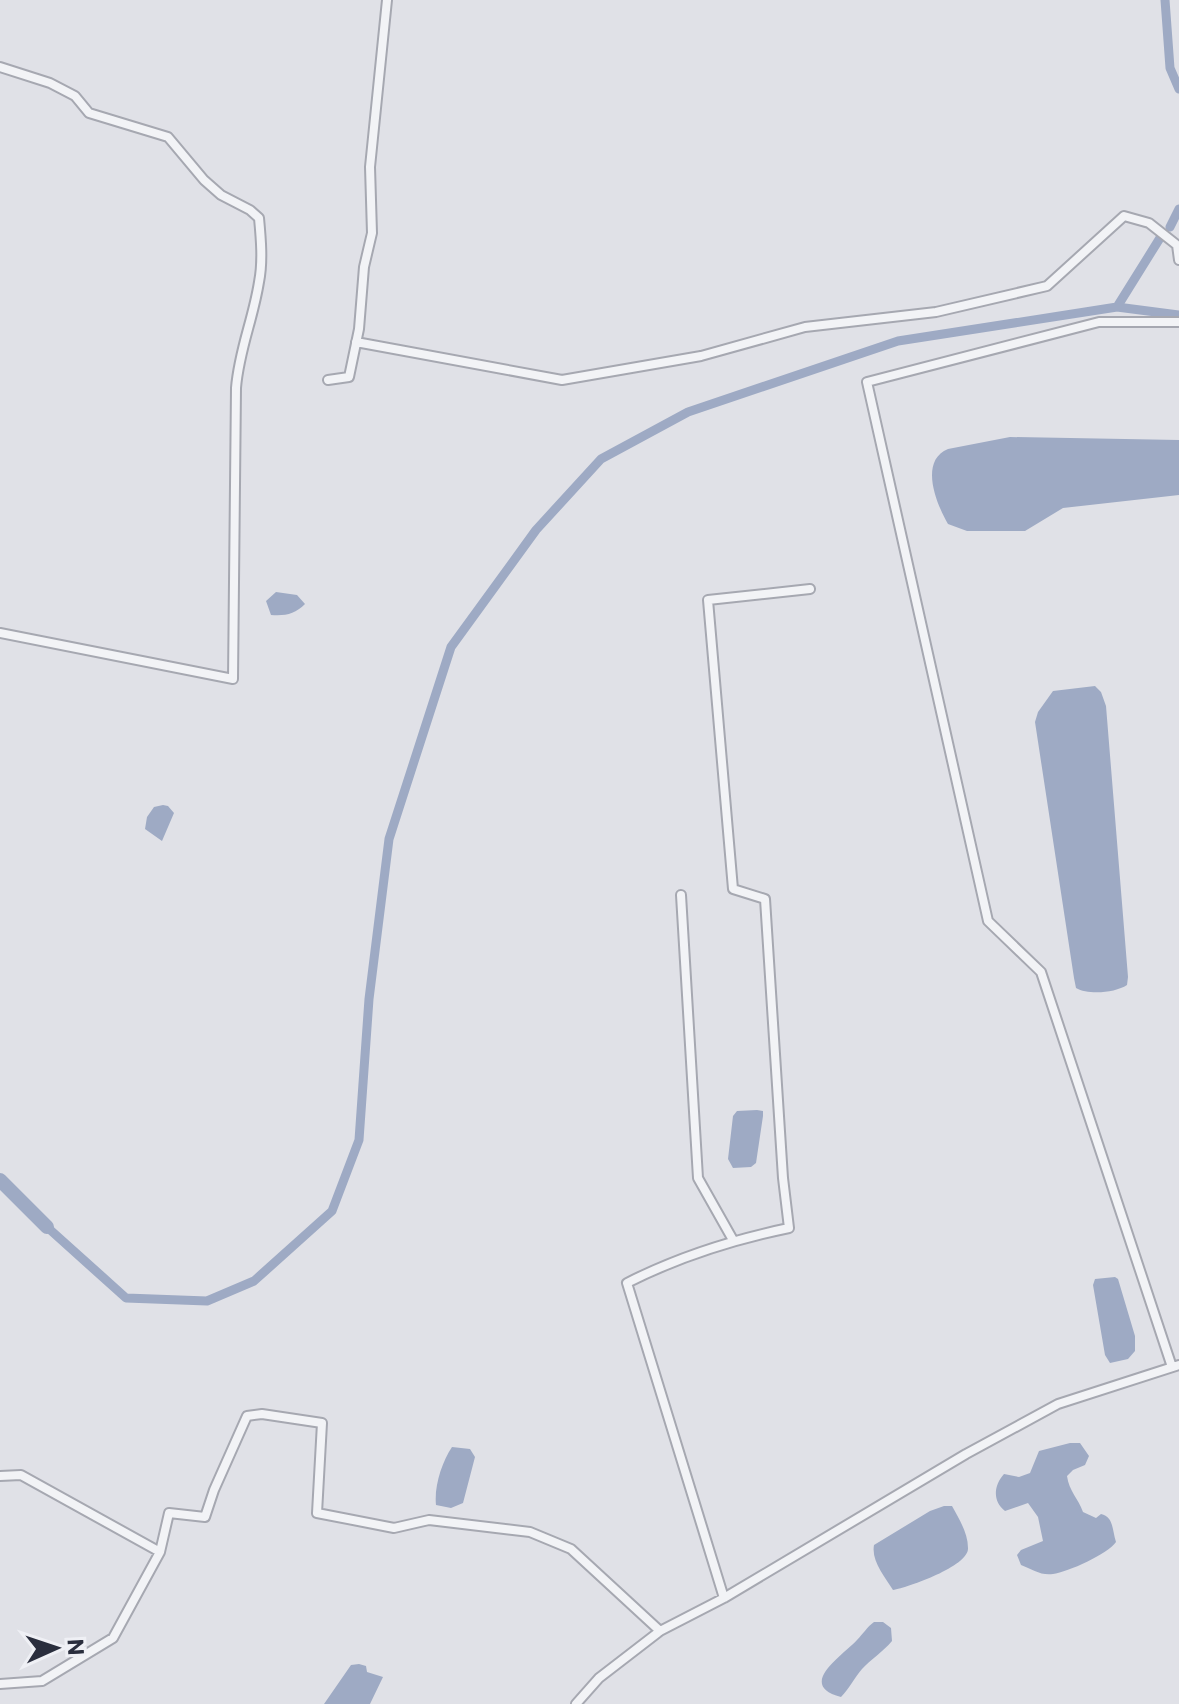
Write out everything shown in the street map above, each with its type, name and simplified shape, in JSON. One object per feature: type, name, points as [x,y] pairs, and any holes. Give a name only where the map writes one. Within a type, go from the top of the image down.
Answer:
[{"type":"street","points":[[328,380],[349,377],[356,342],[364,267],[372,233],[370,167],[387,0]]},
{"type":"street","points":[[0,67],[50,83],[75,96],[89,113],[168,137],[204,180],[221,195],[259,218],[261,237],[260,280],[250,326],[238,359],[236,388],[233,679],[0,633]]},
{"type":"street","points":[[356,342],[562,380],[701,356],[805,327],[936,312],[1047,286],[1124,216],[1149,223],[1177,245],[1179,260]]},
{"type":"street","points":[[576,1704],[599,1678],[660,1631],[724,1598],[953,1462],[1058,1404],[1175,1366],[1041,972],[988,921],[867,382],[1099,322],[1179,322]]},
{"type":"street","points":[[724,1598],[627,1283],[652,1270],[733,1240],[789,1228],[765,899],[733,889],[708,600],[810,589]]},
{"type":"street","points":[[681,895],[698,1178],[733,1240]]},
{"type":"street","points":[[0,1684],[42,1681],[113,1638],[160,1552],[169,1513],[205,1517],[247,1416],[262,1414],[322,1423],[317,1513],[394,1528],[429,1520],[530,1532],[571,1549],[660,1631]]},
{"type":"street","points":[[0,1476],[21,1475],[160,1552]]},
{"type":"water","points":[[1010,437],[1179,440],[1179,495],[1063,508],[1025,531],[967,531],[948,524],[933,483],[932,472],[939,455],[948,449]]},
{"type":"water","points":[[276,592],[297,595],[305,604],[290,614],[271,615],[266,601]]},
{"type":"water","points":[[1095,686],[1106,706],[1128,977],[1127,985],[1122,988],[1094,992],[1076,988],[1035,722],[1038,712],[1053,691]]},
{"type":"water","points":[[163,805],[174,813],[162,841],[145,829],[147,817],[154,807]]},
{"type":"water","points":[[737,1111],[763,1111],[763,1116],[756,1163],[751,1167],[733,1168],[728,1159],[733,1116]]},
{"type":"water","points":[[1115,1277],[1135,1336],[1135,1351],[1128,1359],[1110,1363],[1105,1355],[1093,1285],[1095,1279]]},
{"type":"water","points":[[1080,1443],[1089,1456],[1085,1465],[1067,1476],[1072,1490],[1083,1512],[1096,1518],[1101,1514],[1108,1518],[1116,1542],[1097,1557],[1077,1566],[1060,1573],[1044,1574],[1021,1565],[1017,1555],[1021,1550],[1043,1541],[1038,1517],[1028,1503],[1005,1511],[996,1498],[996,1488],[1004,1474],[1019,1477],[1030,1473],[1039,1451]]},
{"type":"water","points":[[452,1447],[470,1449],[475,1457],[463,1503],[451,1508],[436,1505],[436,1490]]},
{"type":"water","points":[[952,1506],[963,1526],[968,1542],[966,1555],[937,1575],[893,1590],[877,1563],[874,1545],[930,1511]]},
{"type":"water","points":[[874,1622],[883,1622],[891,1628],[892,1641],[862,1669],[841,1697],[828,1692],[822,1685],[826,1670]]},
{"type":"water","points":[[351,1665],[366,1666],[367,1672],[383,1677],[370,1704],[324,1704]]},
{"type":"waterway","points":[[1165,0],[1170,68],[1179,89]]},
{"type":"waterway","points":[[1170,227],[1179,209]]},
{"type":"waterway","points":[[1117,307],[1160,238]]},
{"type":"waterway","points":[[47,1227],[126,1298],[207,1301],[254,1281],[332,1211],[359,1140],[369,999],[389,839],[451,647],[536,530],[601,459],[688,412],[898,341],[1117,307],[1179,315]]},
{"type":"waterway","points":[[0,1180],[47,1227]]}]
